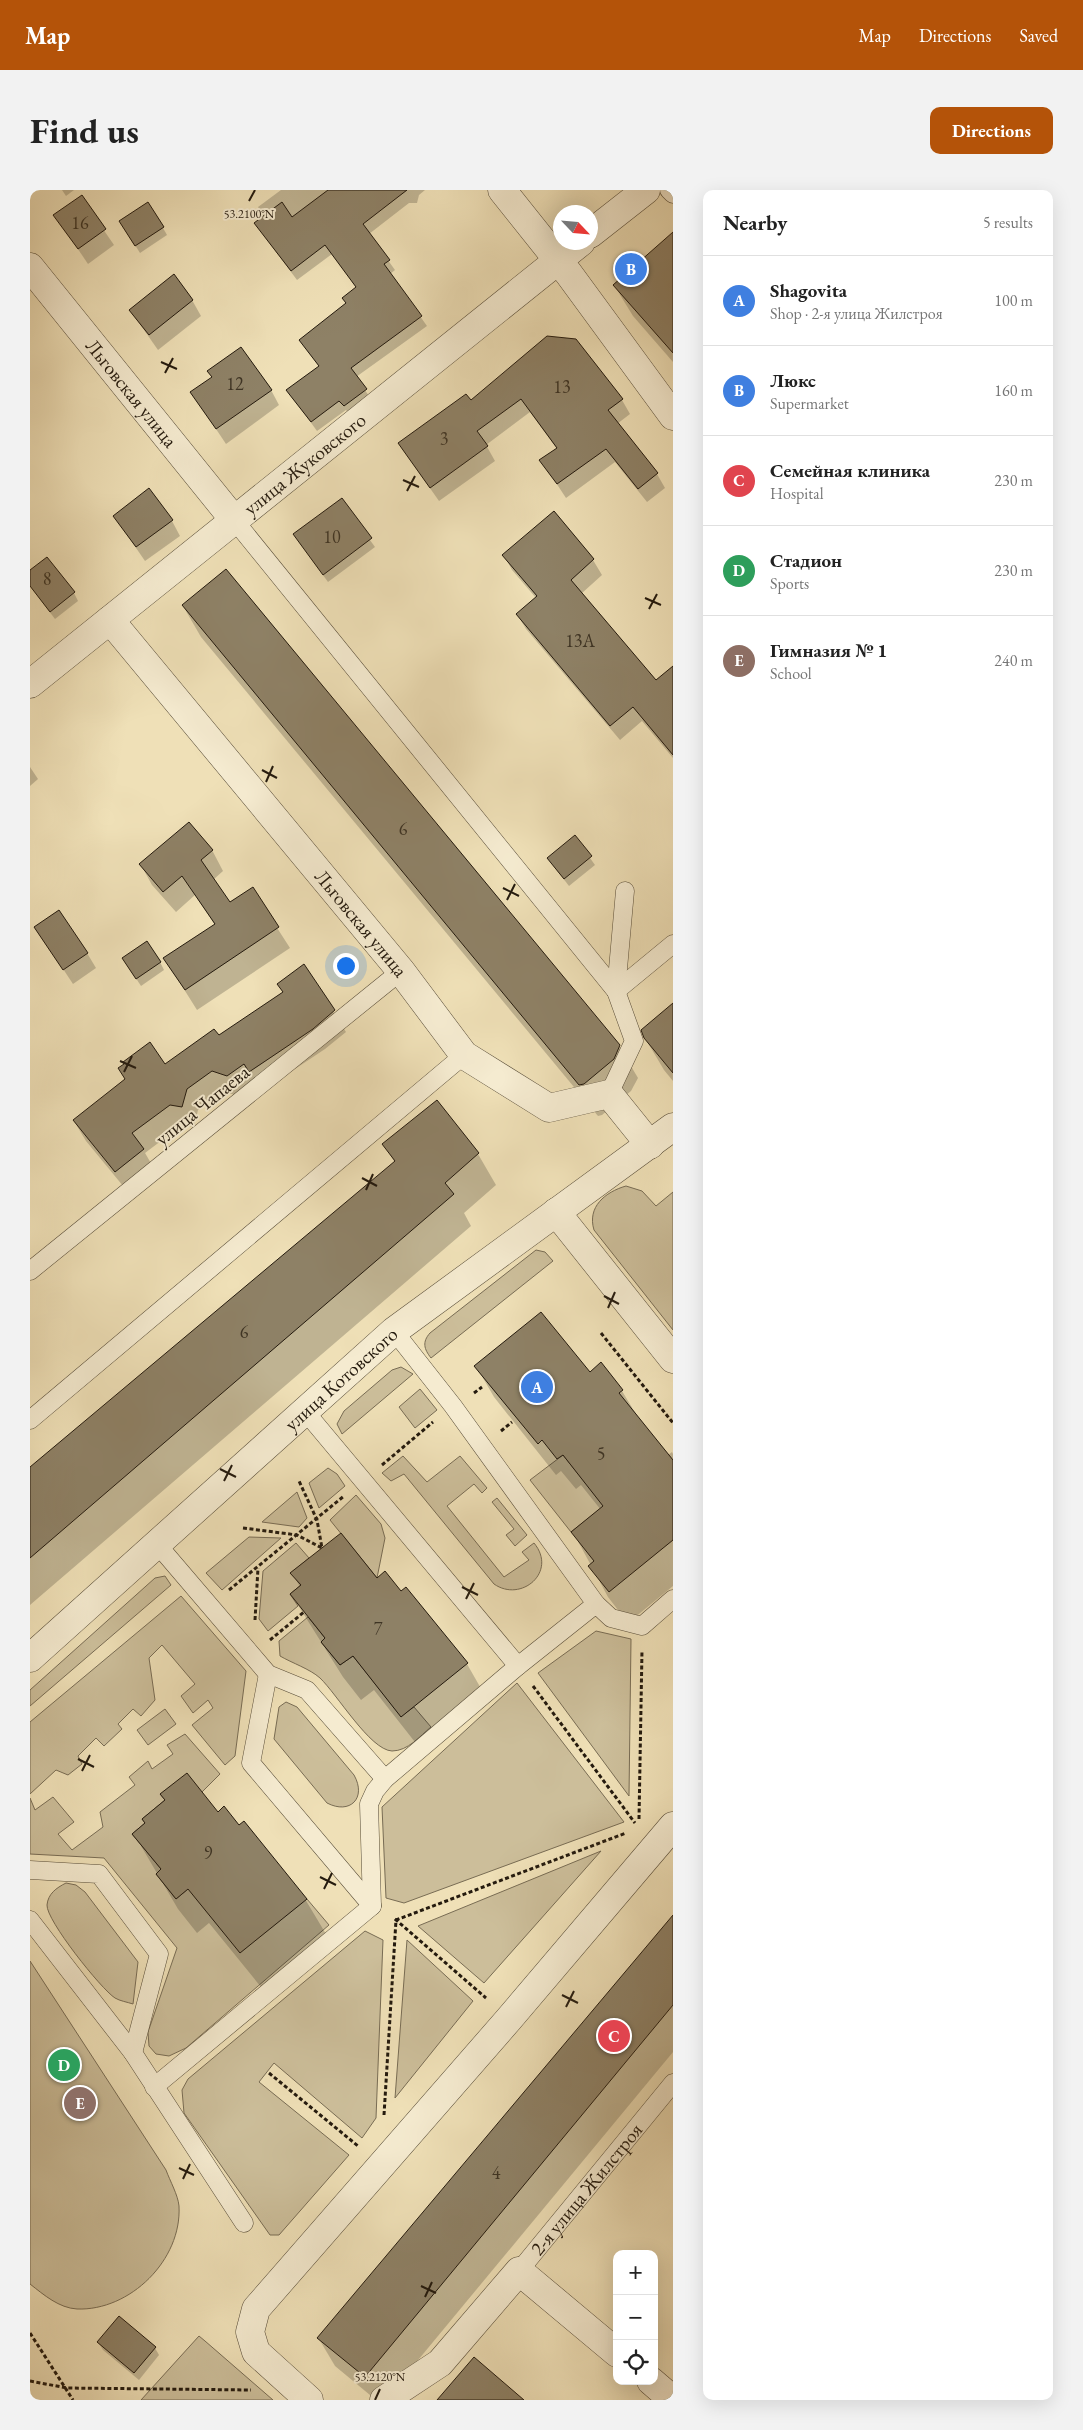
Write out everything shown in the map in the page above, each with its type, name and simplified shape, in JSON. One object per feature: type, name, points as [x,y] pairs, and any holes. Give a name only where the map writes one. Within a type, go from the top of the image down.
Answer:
[{"type":"street","points":[[502,190],[558,261],[673,416]]},
{"type":"street","points":[[598,228],[646,190]]},
{"type":"street","name":"улица Жуковского","points":[[30,684],[571,250]]},
{"type":"street","name":"Льговская улица","points":[[30,267],[235,521]]},
{"type":"street","name":"Льговская улица","points":[[110,620],[401,971],[464,1054],[549,1108],[609,1094]]},
{"type":"street","points":[[609,1094],[650,1145]]},
{"type":"street","name":"улица Котовского","points":[[30,1658],[394,1331],[673,1127]]},
{"type":"street","points":[[556,1212],[673,1359]]},
{"type":"street","points":[[303,2395],[256,2352],[250,2332],[256,2309],[509,2019],[656,1833]]},
{"type":"street","points":[[384,2400],[440,2363],[519,2270],[613,2350]]},
{"type":"street","points":[[655,2385],[673,2400]]},
{"type":"lane","points":[[669,190],[673,194]]},
{"type":"lane","points":[[235,521],[616,991],[634,1040],[609,1094]]},
{"type":"lane","points":[[616,991],[625,891]]},
{"type":"lane","points":[[616,991],[673,944]]},
{"type":"lane","name":"улица Чапаева","points":[[30,1271],[401,971]]},
{"type":"lane","points":[[30,1420],[464,1054]]},
{"type":"lane","points":[[394,1331],[453,1406],[596,1604],[611,1618],[642,1626],[673,1599]]},
{"type":"lane","points":[[304,1410],[518,1666]]},
{"type":"lane","points":[[156,1544],[268,1674],[307,1690],[385,1780]]},
{"type":"lane","points":[[372,1906],[369,1804],[375,1791],[385,1780],[518,1666],[596,1604]]},
{"type":"lane","points":[[268,1674],[251,1763],[372,1906]]},
{"type":"lane","points":[[30,1870],[98,1874],[159,1954],[133,2053]]},
{"type":"lane","points":[[154,2087],[372,1906]]},
{"type":"lane","points":[[30,1920],[133,2053],[244,2223]]},
{"type":"lane","name":"2-я улица Жилстроя","points":[[519,2270],[673,2083]]},
{"type":"path","points":[[601,1333],[673,1423]]},
{"type":"path","points":[[243,1528],[297,1535],[322,1548],[316,1520],[299,1481]]},
{"type":"path","points":[[252,1655],[258,1568]]},
{"type":"path","points":[[252,1655],[304,1612]]},
{"type":"path","points":[[642,1626],[656,1833]]},
{"type":"path","points":[[518,1666],[656,1833]]},
{"type":"path","points":[[396,1920],[656,1833]]},
{"type":"path","points":[[372,1906],[396,1920],[509,2019]]},
{"type":"path","points":[[384,2116],[396,1920]]},
{"type":"path","points":[[269,2073],[381,2166]]},
{"type":"path","points":[[30,2333],[73,2400]]},
{"type":"path","points":[[30,2381],[67,2388],[303,2395]]},
{"type":"shaded area","points":[[626,1186],[642,1191],[656,1206],[673,1192],[673,1330],[594,1230],[593,1214],[600,1202],[611,1192]]},
{"type":"shaded area","points":[[536,1250],[545,1252],[553,1261],[431,1358],[425,1346],[426,1339],[430,1333]]},
{"type":"shaded area","points":[[401,1367],[413,1374],[342,1434],[337,1424],[344,1411],[392,1370]]},
{"type":"shaded area","points":[[420,1389],[437,1410],[415,1428],[399,1407]]},
{"type":"shaded area","points":[[563,1455],[604,1506],[571,1532],[530,1480]]},
{"type":"shaded area","points":[[403,1456],[427,1482],[460,1456],[487,1488],[482,1493],[474,1484],[447,1506],[504,1577],[529,1560],[522,1552],[534,1543],[540,1554],[542,1564],[539,1574],[533,1582],[515,1590],[504,1589],[494,1584],[404,1474],[391,1481],[382,1473]]},
{"type":"shaded area","points":[[328,1468],[337,1474],[345,1486],[319,1508],[309,1483]]},
{"type":"shaded area","points":[[297,1492],[307,1518],[299,1527],[262,1522]]},
{"type":"shaded area","points":[[356,1495],[381,1524],[385,1538],[377,1578],[330,1520]]},
{"type":"shaded area","points":[[497,1498],[527,1535],[515,1546],[506,1535],[514,1529],[492,1502]]},
{"type":"shaded area","points":[[249,1537],[281,1538],[222,1590],[206,1573]]},
{"type":"shaded area","points":[[296,1543],[309,1558],[291,1573],[301,1585],[290,1594],[298,1606],[268,1631],[259,1619],[263,1571]]},
{"type":"shaded area","points":[[165,1576],[171,1585],[30,1706],[30,1690],[155,1578]]},
{"type":"shaded area","points":[[181,1596],[246,1671],[235,1756],[225,1765],[192,1725],[213,1708],[208,1700],[193,1713],[181,1696],[195,1684],[162,1645],[149,1658],[155,1700],[141,1716],[133,1709],[118,1724],[122,1729],[104,1746],[96,1738],[78,1756],[82,1764],[68,1775],[56,1770],[30,1794],[30,1722]]},
{"type":"shaded area","points":[[308,1617],[325,1638],[321,1642],[340,1665],[353,1656],[401,1716],[414,1707],[431,1727],[403,1749],[392,1751],[383,1748],[374,1741],[364,1732],[320,1678],[280,1656],[279,1641]]},
{"type":"shaded area","points":[[596,1631],[631,1639],[629,1796],[538,1673]]},
{"type":"shaded area","points":[[517,1683],[624,1822],[404,1903],[386,1898],[382,1807]]},
{"type":"shaded area","points":[[286,1702],[297,1707],[354,1775],[358,1783],[358,1791],[354,1802],[343,1807],[327,1803],[274,1739],[279,1707]]},
{"type":"shaded area","points":[[165,1709],[176,1724],[148,1745],[137,1730]]},
{"type":"shaded area","points":[[185,1734],[220,1774],[202,1792],[161,1795],[165,1800],[142,1819],[145,1823],[132,1834],[161,1869],[156,1874],[176,1899],[188,1889],[307,1899],[329,1925],[186,2048],[169,2056],[156,2054],[149,2046],[148,2032],[177,1948],[104,1858],[30,1854],[30,1798],[35,1810],[53,1797],[74,1822],[58,1834],[72,1850],[103,1827],[100,1812],[135,1785],[129,1777],[148,1761],[152,1769],[173,1754],[167,1745]]},
{"type":"shaded area","points":[[601,1851],[484,1983],[418,1926]]},
{"type":"shaded area","points":[[66,1883],[76,1885],[85,1892],[138,1962],[133,2004],[115,1998],[98,1982],[55,1925],[49,1913],[48,1901],[53,1892]]},
{"type":"shaded area","points":[[365,1931],[383,1940],[376,2118],[362,2138],[274,2063],[259,2082],[349,2155],[279,2235],[270,2235],[184,2113],[182,2090],[188,2079]]},
{"type":"shaded area","points":[[407,1940],[473,2001],[395,2098]]},
{"type":"shaded area","points":[[30,1961],[166,2170],[176,2193],[179,2206],[178,2226],[172,2245],[162,2263],[133,2292],[116,2301],[97,2307],[77,2309],[64,2306],[30,2284]]},
{"type":"shaded area","points":[[199,2336],[205,2341],[273,2400],[141,2400]]},
{"type":"building","points":[[328,190],[407,190],[363,224],[390,260],[384,264],[422,316],[351,368],[367,389],[344,406],[339,401],[311,422],[286,390],[319,366],[299,340],[346,303],[342,298],[356,287],[325,245],[291,271],[254,223],[282,202],[292,217]]},
{"type":"building","points":[[82,195],[106,229],[78,249],[53,215]]},
{"type":"building","points":[[148,202],[164,227],[135,246],[119,221]]},
{"type":"building","points":[[673,232],[673,353],[613,285]]},
{"type":"building","points":[[174,274],[193,300],[149,335],[129,310]]},
{"type":"building","points":[[547,336],[576,339],[623,399],[608,410],[658,473],[638,489],[606,449],[557,484],[539,460],[557,448],[521,399],[477,431],[488,446],[430,488],[398,443],[466,394],[471,400]]},
{"type":"building","points":[[241,347],[272,390],[216,429],[190,392],[212,377],[207,371]]},
{"type":"building","points":[[149,488],[173,520],[136,547],[113,516]]},
{"type":"building","points":[[342,498],[372,538],[323,575],[293,534]]},
{"type":"building","points":[[554,511],[594,559],[571,580],[656,680],[673,666],[673,755],[633,707],[610,726],[516,614],[537,596],[502,555]]},
{"type":"building","points":[[47,557],[75,592],[50,612],[30,586],[30,570]]},
{"type":"building","points":[[226,569],[620,1045],[614,1059],[584,1084],[579,1085],[182,605]]},
{"type":"building","points":[[189,822],[213,850],[201,860],[230,902],[253,887],[279,927],[185,990],[163,958],[215,924],[182,876],[163,892],[139,864]]},
{"type":"building","points":[[575,835],[592,856],[564,879],[547,858]]},
{"type":"building","points":[[59,910],[88,953],[63,970],[34,927]]},
{"type":"building","points":[[147,941],[161,962],[136,979],[122,958]]},
{"type":"building","points":[[304,964],[335,1010],[313,1029],[249,1072],[244,1064],[227,1076],[212,1071],[187,1089],[182,1107],[170,1105],[132,1133],[144,1149],[115,1172],[73,1120],[125,1079],[118,1068],[124,1064],[123,1062],[150,1042],[165,1064],[214,1029],[219,1035],[283,992],[277,984]]},
{"type":"building","points":[[673,1003],[673,1073],[644,1038],[641,1030]]},
{"type":"building","points":[[437,1100],[479,1153],[445,1183],[454,1194],[30,1558],[30,1467],[395,1161],[382,1144]]},
{"type":"building","points":[[541,1312],[590,1372],[601,1362],[623,1390],[619,1393],[673,1460],[673,1540],[609,1592],[588,1566],[594,1561],[571,1532],[603,1506],[563,1455],[557,1459],[542,1440],[538,1444],[474,1366]]},
{"type":"building","points":[[341,1533],[377,1578],[385,1571],[401,1591],[406,1587],[468,1663],[401,1717],[353,1656],[340,1665],[321,1642],[325,1638],[290,1594],[301,1585],[290,1573]]},
{"type":"building","points":[[187,1773],[218,1812],[224,1806],[239,1825],[244,1821],[307,1899],[240,1953],[188,1889],[176,1899],[156,1874],[161,1869],[132,1834],[145,1823],[142,1819],[165,1800],[160,1794]]},
{"type":"building","points":[[673,1915],[673,2005],[365,2377],[317,2338]]},
{"type":"building","points":[[119,2316],[156,2347],[134,2373],[97,2342]]},
{"type":"building","points":[[474,2357],[524,2400],[437,2400]]},
{"type":"place","name":"Люкс","points":[[631,269]]},
{"type":"place","name":"Shagovita","points":[[537,1387]]},
{"type":"place","name":"Семейная клиника","points":[[614,2036]]},
{"type":"place","name":"Стадион","points":[[64,2065]]},
{"type":"place","name":"Гимназия № 1","points":[[80,2103]]}]
